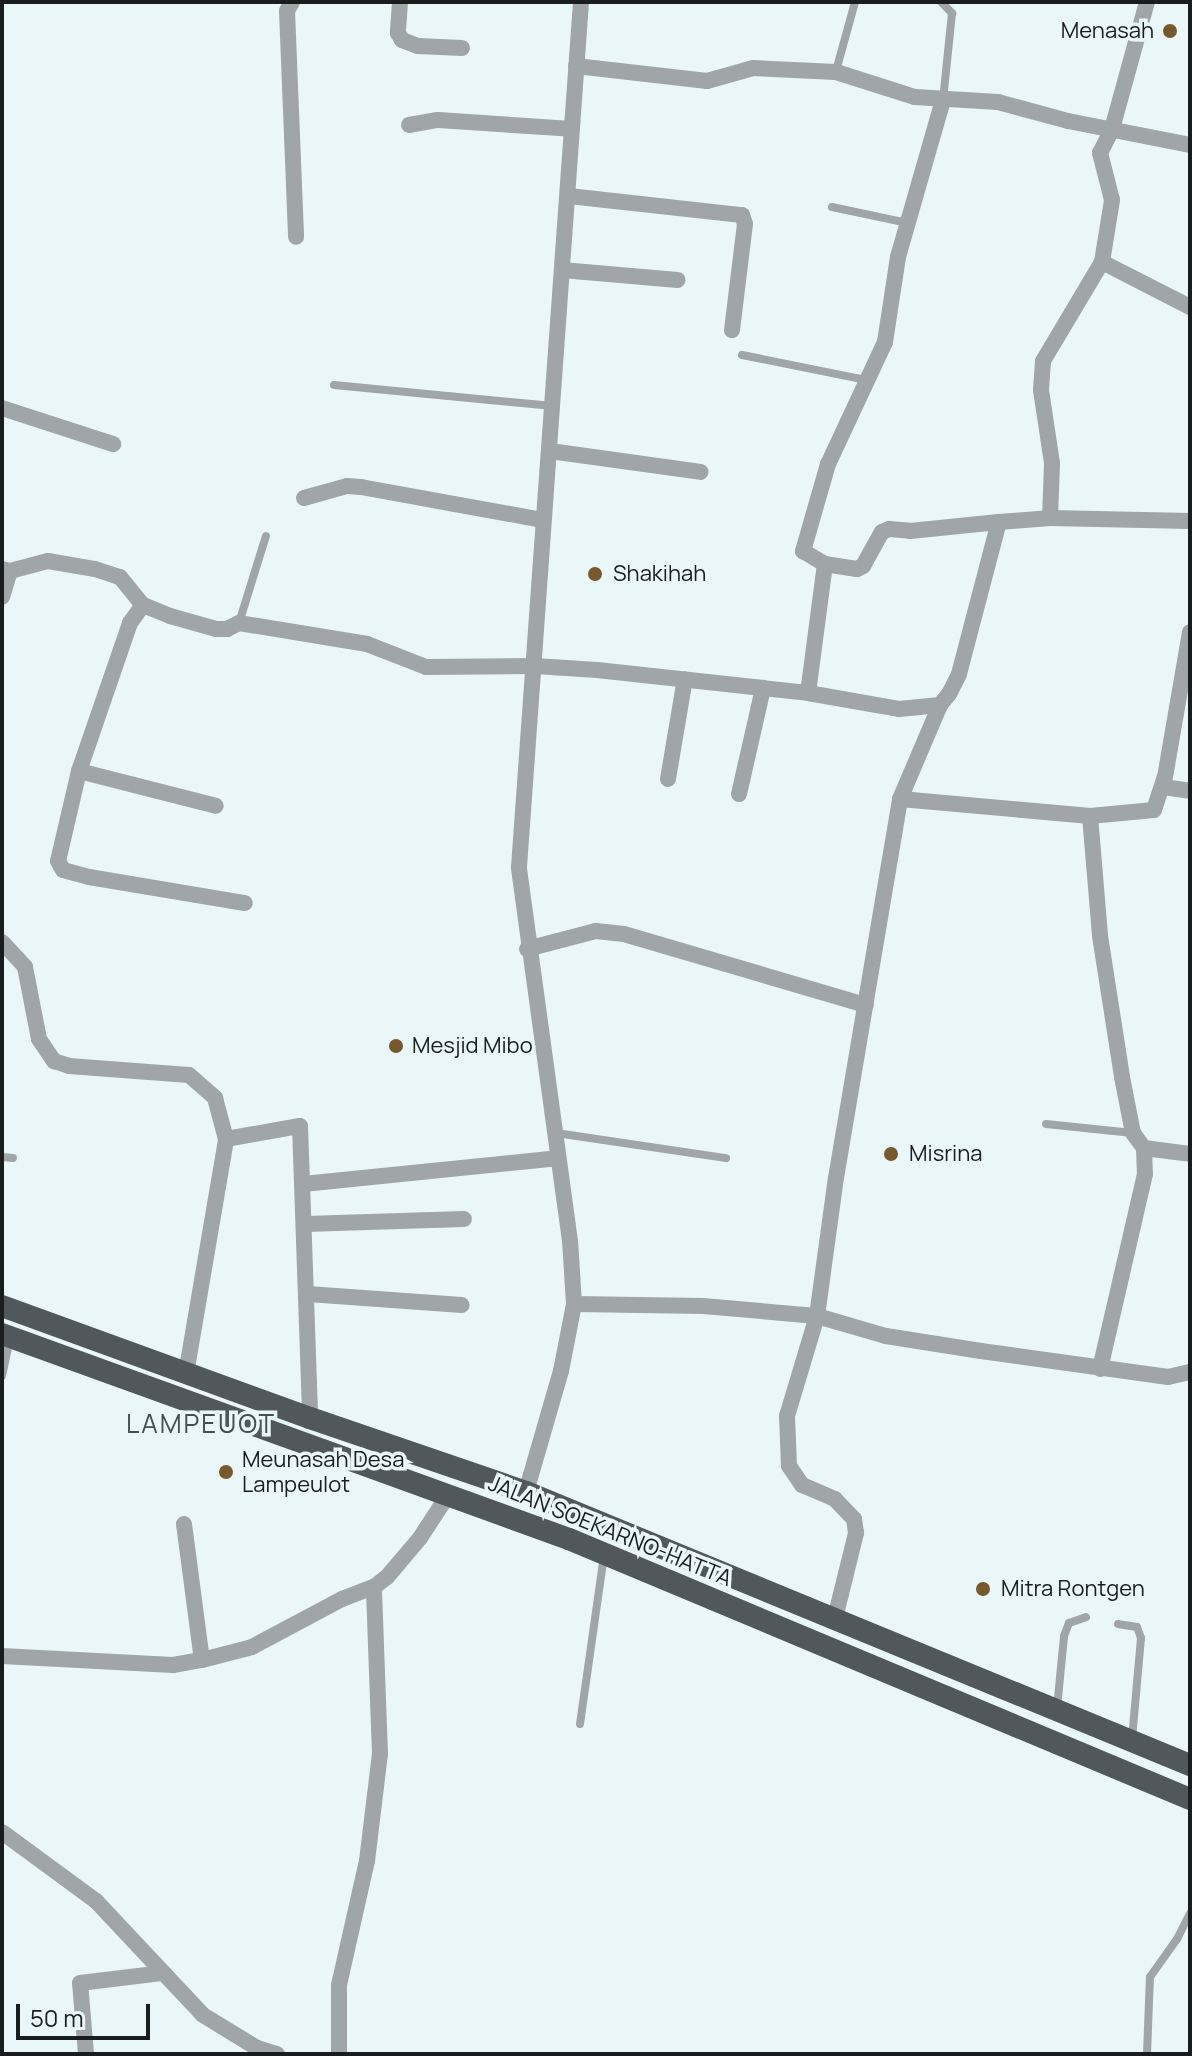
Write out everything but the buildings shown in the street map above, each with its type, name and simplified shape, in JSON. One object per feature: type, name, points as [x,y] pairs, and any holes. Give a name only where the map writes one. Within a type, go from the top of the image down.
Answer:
[{"type":"highway","name":"JALAN SOEKARNO-HATTA","points":[[2,1306],[186,1374],[526,1492],[1190,1765]]},
{"type":"highway","name":"JALAN SOEKARNO-HATTA","points":[[6,1335],[604,1554],[1190,1799]]},
{"type":"highway","points":[[765,1620],[777,1594]]},
{"type":"street","points":[[292,2],[287,11],[296,237]]},
{"type":"street","points":[[400,2],[398,33],[402,40],[418,46],[462,48]]},
{"type":"street","points":[[526,1492],[561,1371],[574,1304],[570,1241],[527,949],[519,867],[581,2]]},
{"type":"street","points":[[1050,518],[1052,463],[1041,390],[1043,361],[1102,262],[1112,200],[1100,153],[1112,129],[1147,2]]},
{"type":"street","points":[[576,66],[707,81],[753,68],[836,72],[915,97],[998,102],[1190,145]]},
{"type":"street","points":[[943,100],[896,269],[885,342],[828,464],[815,518],[803,546],[806,555],[825,564],[863,566],[882,532],[889,529],[910,531],[1050,518],[1190,521]]},
{"type":"street","points":[[409,125],[438,120],[572,129]]},
{"type":"street","points":[[569,196],[742,215],[745,224],[732,330]]},
{"type":"street","points":[[1102,262],[1190,307]]},
{"type":"street","points":[[562,270],[678,280]]},
{"type":"street","points":[[2,408],[113,444]]},
{"type":"street","points":[[550,451],[701,472]]},
{"type":"street","points":[[304,498],[347,486],[361,487],[543,520]]},
{"type":"street","points":[[835,1618],[856,1533],[854,1519],[835,1499],[802,1485],[789,1466],[787,1416],[817,1316],[900,799],[940,705],[959,674],[999,522]]},
{"type":"street","points":[[2,597],[6,570],[40,561],[95,569],[120,577],[143,605],[216,629],[227,629],[239,623],[367,644],[426,667],[535,666],[808,693],[899,709],[940,705]]},
{"type":"street","points":[[808,693],[825,564]]},
{"type":"street","points":[[143,605],[130,623],[79,771],[58,861],[63,870],[245,903]]},
{"type":"street","points":[[900,799],[1090,816],[1154,810],[1163,787],[1190,632]]},
{"type":"street","points":[[668,779],[685,679]]},
{"type":"street","points":[[739,794],[763,688]]},
{"type":"street","points":[[79,771],[216,806]]},
{"type":"street","points":[[1163,787],[1190,791]]},
{"type":"street","points":[[1090,816],[1100,936],[1133,1133],[1144,1148],[1145,1174],[1100,1369]]},
{"type":"street","points":[[527,949],[596,931],[624,934],[866,1005]]},
{"type":"street","points":[[2,942],[25,967],[39,1039],[54,1061],[69,1066],[189,1075],[215,1098],[226,1139],[186,1374]]},
{"type":"street","points":[[226,1139],[300,1126],[310,1418]]},
{"type":"street","points":[[1144,1148],[1190,1154]]},
{"type":"street","points":[[303,1184],[557,1158]]},
{"type":"street","points":[[305,1224],[464,1219]]},
{"type":"street","points":[[308,1294],[462,1305]]},
{"type":"street","points":[[574,1304],[703,1306],[817,1316],[886,1336],[1100,1369],[1168,1377],[1190,1372]]},
{"type":"street","points":[[2,1656],[173,1665],[252,1647],[342,1599],[374,1587],[387,1577],[420,1538],[448,1495]]},
{"type":"street","points":[[184,1524],[202,1660]]},
{"type":"street","points":[[339,2054],[339,1985],[367,1861],[380,1754],[374,1587]]},
{"type":"street","points":[[2,1832],[96,1901],[203,2015],[257,2048],[277,2054]]},
{"type":"street","points":[[86,2054],[80,1983],[163,1973]]},
{"type":"lane","points":[[836,72],[855,2]]},
{"type":"lane","points":[[941,2],[952,13],[943,100]]},
{"type":"lane","points":[[832,207],[908,223]]},
{"type":"lane","points":[[742,355],[866,380]]},
{"type":"lane","points":[[334,385],[554,406]]},
{"type":"lane","points":[[239,623],[266,536]]},
{"type":"lane","points":[[1046,1124],[1133,1133]]},
{"type":"lane","points":[[555,1133],[726,1158]]},
{"type":"lane","points":[[2,1157],[13,1158]]},
{"type":"lane","points":[[2,1376],[6,1335]]},
{"type":"lane","points":[[580,1724],[604,1554]]},
{"type":"lane","points":[[1057,1709],[1064,1636],[1069,1623],[1086,1617]]},
{"type":"lane","points":[[1118,1624],[1137,1627],[1141,1638],[1132,1741]]},
{"type":"lane","points":[[1147,2054],[1150,1977],[1177,1939],[1190,1913]]},
{"type":"place","name":"Menasah","points":[[1170,31]]},
{"type":"place","name":"Shakihah","points":[[595,574]]},
{"type":"place","name":"Mesjid Mibo","points":[[396,1046]]},
{"type":"place","name":"Misrina","points":[[891,1154]]},
{"type":"place","name":"Meunasah Desa Lampeulot","points":[[226,1472]]},
{"type":"place","name":"Mitra Rontgen","points":[[983,1589]]},
{"type":"district","name":"LAMPEUOT","points":[[201,1424]]}]
